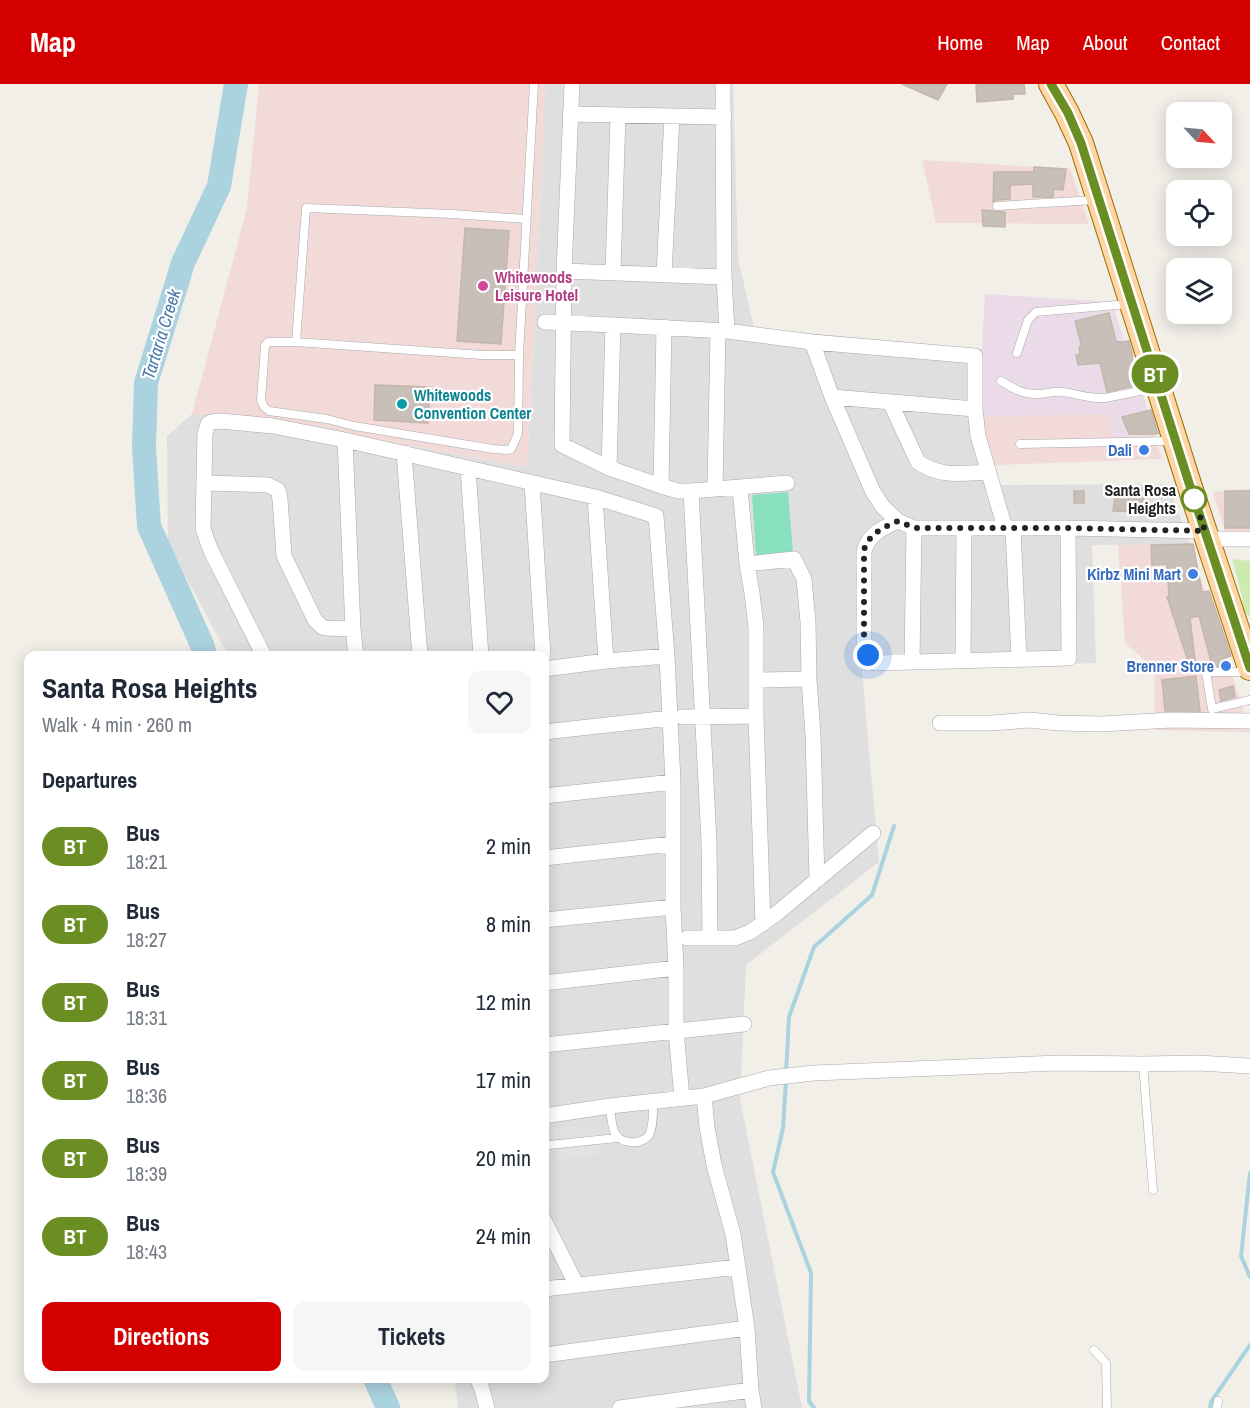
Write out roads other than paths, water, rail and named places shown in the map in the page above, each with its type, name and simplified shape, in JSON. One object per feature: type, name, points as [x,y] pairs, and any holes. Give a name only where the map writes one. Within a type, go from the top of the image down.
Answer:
[{"type":"main road","points":[[1051,84],[1068,113],[1081,143],[1206,535],[1247,650]]},
{"type":"street","points":[[572,84],[564,271],[562,445],[609,468],[678,491],[788,483]]},
{"type":"street","points":[[715,489],[724,277],[723,84]]},
{"type":"street","points":[[570,114],[724,117]]},
{"type":"street","points":[[613,272],[618,115]]},
{"type":"street","points":[[664,274],[672,116]]},
{"type":"street","points":[[564,271],[724,277]]},
{"type":"street","points":[[545,322],[722,331],[812,342],[975,356],[975,410],[978,436],[1009,528],[1019,660]]},
{"type":"street","points":[[609,468],[613,325]]},
{"type":"street","points":[[661,486],[664,327]]},
{"type":"street","points":[[812,342],[832,397],[873,492],[883,507],[898,521],[914,528],[1068,528],[1250,539]]},
{"type":"street","points":[[832,397],[975,410]]},
{"type":"street","points":[[891,402],[918,462],[938,472],[956,474],[989,472]]},
{"type":"street","points":[[261,651],[211,551],[203,529],[205,433],[211,422],[273,426],[345,440],[595,498],[657,516],[667,657],[676,718],[672,844],[676,1030],[682,1098]]},
{"type":"street","points":[[345,440],[355,651]]},
{"type":"street","points":[[404,453],[420,651]]},
{"type":"street","points":[[468,468],[481,651]]},
{"type":"street","points":[[205,483],[268,485],[278,490],[284,556],[315,620],[326,628],[353,629]]},
{"type":"street","points":[[532,483],[543,651]]},
{"type":"street","points":[[740,488],[756,627],[762,924]]},
{"type":"street","points":[[691,491],[704,716],[710,938]]},
{"type":"street","points":[[595,498],[606,662]]},
{"type":"street","points":[[898,521],[880,529],[866,542],[864,550],[864,648],[871,661],[876,663],[1069,658],[1068,528]]},
{"type":"street","points":[[912,662],[914,528]]},
{"type":"street","points":[[963,661],[964,528]]},
{"type":"street","points":[[747,564],[794,560],[804,579],[813,735],[817,880]]},
{"type":"street","points":[[549,668],[667,657]]},
{"type":"street","points":[[757,680],[809,679]]},
{"type":"street","points":[[549,731],[676,718],[756,716]]},
{"type":"street","points":[[940,723],[1030,720],[1101,724],[1172,720],[1250,721]]},
{"type":"street","points":[[549,794],[673,782]]},
{"type":"street","points":[[687,938],[742,937],[762,924],[873,833]]},
{"type":"street","points":[[549,857],[672,844]]},
{"type":"street","points":[[549,919],[673,907]]},
{"type":"street","points":[[549,982],[676,968]]},
{"type":"street","points":[[549,1044],[744,1024]]},
{"type":"street","points":[[549,1115],[704,1096],[769,1078],[814,1073],[1058,1063],[1198,1063],[1250,1066]]},
{"type":"street","points":[[704,1096],[714,1165],[733,1234],[747,1328],[754,1408]]},
{"type":"street","points":[[549,1230],[576,1284]]},
{"type":"street","points":[[549,1287],[738,1267]]},
{"type":"street","points":[[549,1354],[747,1328]]},
{"type":"street","points":[[479,1383],[487,1408]]},
{"type":"street","points":[[620,1408],[751,1390]]},
{"type":"lane","points":[[519,355],[482,355],[268,342],[265,346],[261,400],[269,411],[502,450],[512,449],[518,434],[519,355],[534,84]]},
{"type":"lane","points":[[997,206],[1100,200]]},
{"type":"lane","points":[[296,342],[306,208],[526,219]]},
{"type":"lane","points":[[1017,353],[1028,320],[1036,312],[1132,304]]},
{"type":"lane","points":[[1001,381],[1024,393],[1059,392],[1097,399],[1159,387]]},
{"type":"lane","points":[[1020,444],[1176,441]]},
{"type":"lane","points":[[1247,650],[1206,672],[1212,709],[1250,700]]},
{"type":"lane","points":[[1143,1064],[1153,1190]]},
{"type":"lane","points":[[610,1106],[611,1122],[617,1138],[624,1142],[640,1142],[647,1138],[650,1132],[653,1101]]},
{"type":"lane","points":[[549,1145],[617,1138]]},
{"type":"lane","points":[[1094,1350],[1106,1363],[1107,1408]]},
{"type":"waterway","name":"Tartaria Creek","points":[[204,651],[149,526],[144,447],[146,383],[183,263],[219,186],[236,84]]},
{"type":"waterway","points":[[786,1074],[789,1017],[814,947],[872,895],[894,826]]},
{"type":"waterway","points":[[786,1081],[783,1128],[773,1172],[811,1273],[809,1401],[814,1408]]},
{"type":"waterway","points":[[1250,1173],[1241,1256],[1250,1277]]},
{"type":"waterway","points":[[1210,1408],[1211,1402],[1250,1345]]},
{"type":"waterway","name":"Tartaria Creek","points":[[377,1383],[388,1408]]},
{"type":"place","name":"Whitewoods Leisure Hotel","points":[[483,286]]},
{"type":"place","name":"Whitewoods Convention Center","points":[[402,404]]},
{"type":"place","name":"Dali","points":[[1144,450]]},
{"type":"place","name":"Santa Rosa Heights","points":[[1194,499]]},
{"type":"place","name":"Kirbz Mini Mart","points":[[1193,574]]},
{"type":"place","name":"Brenner Store","points":[[1226,666]]}]
